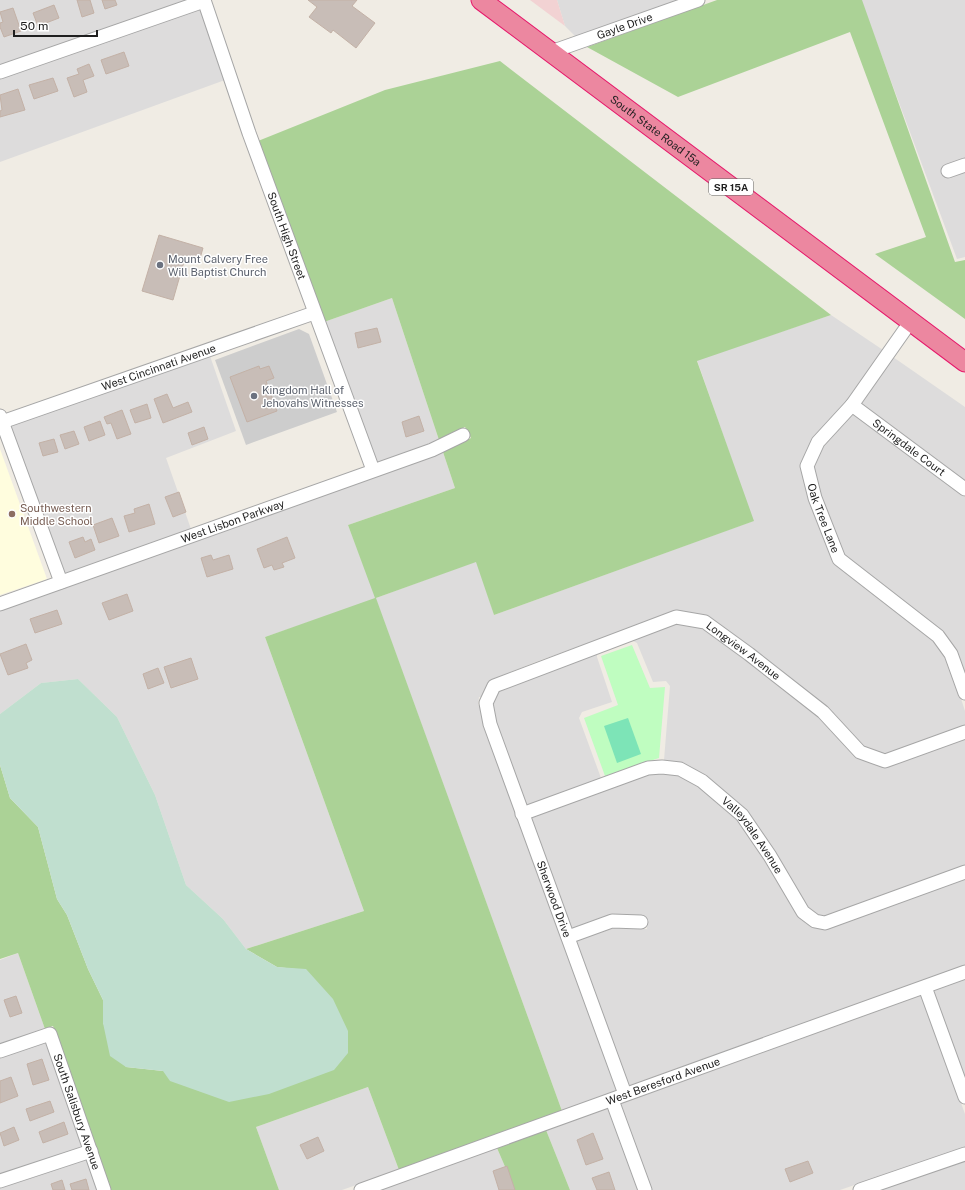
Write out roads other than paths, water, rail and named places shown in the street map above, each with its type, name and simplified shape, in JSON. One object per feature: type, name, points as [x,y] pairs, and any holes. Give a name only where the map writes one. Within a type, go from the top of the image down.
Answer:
[{"type":"highway","name":"South State Road 15a","points":[[481,0],[965,362]]},
{"type":"street","points":[[0,72],[204,0]]},
{"type":"street","name":"South High Street","points":[[204,0],[314,313],[373,470]]},
{"type":"street","name":"Gayle Drive","points":[[551,52],[698,0]]},
{"type":"street","points":[[948,171],[965,166]]},
{"type":"street","name":"West Cincinnati Avenue","points":[[1,419],[314,313]]},
{"type":"street","name":"Oak Tree Lane","points":[[910,321],[852,405],[818,442],[807,466],[815,498],[839,559],[938,636],[951,654],[965,693]]},
{"type":"street","name":"Springdale Court","points":[[852,405],[965,489]]},
{"type":"street","points":[[1,419],[60,582]]},
{"type":"street","name":"West Lisbon Parkway","points":[[0,604],[432,450],[463,435]]},
{"type":"street","name":"Longview Avenue","points":[[486,703],[494,686],[676,617],[705,622],[749,654],[823,712],[860,752],[885,761],[965,732]]},
{"type":"street","name":"Sherwood Drive","points":[[486,703],[490,724],[625,1094]]},
{"type":"street","name":"Valleydale Avenue","points":[[522,814],[648,768],[662,767],[680,769],[702,781],[742,815],[770,856],[803,912],[815,921],[825,923],[965,872]]},
{"type":"street","points":[[568,937],[612,921],[641,922]]},
{"type":"street","name":"West Beresford Avenue","points":[[361,1190],[965,972]]},
{"type":"street","points":[[925,987],[965,1097]]},
{"type":"street","name":"South Salisbury Avenue","points":[[0,1051],[50,1034],[104,1190]]},
{"type":"street","points":[[612,1100],[645,1190]]},
{"type":"street","points":[[0,1181],[91,1151]]},
{"type":"street","points":[[860,1190],[965,1154]]},
{"type":"place","name":"Mount Calvery Free Will Baptist Church","points":[[160,265]]},
{"type":"place","name":"Kingdom Hall of Jehovahs Witnesses","points":[[254,396]]},
{"type":"place","name":"Southwestern Middle School","points":[[12,514]]}]
